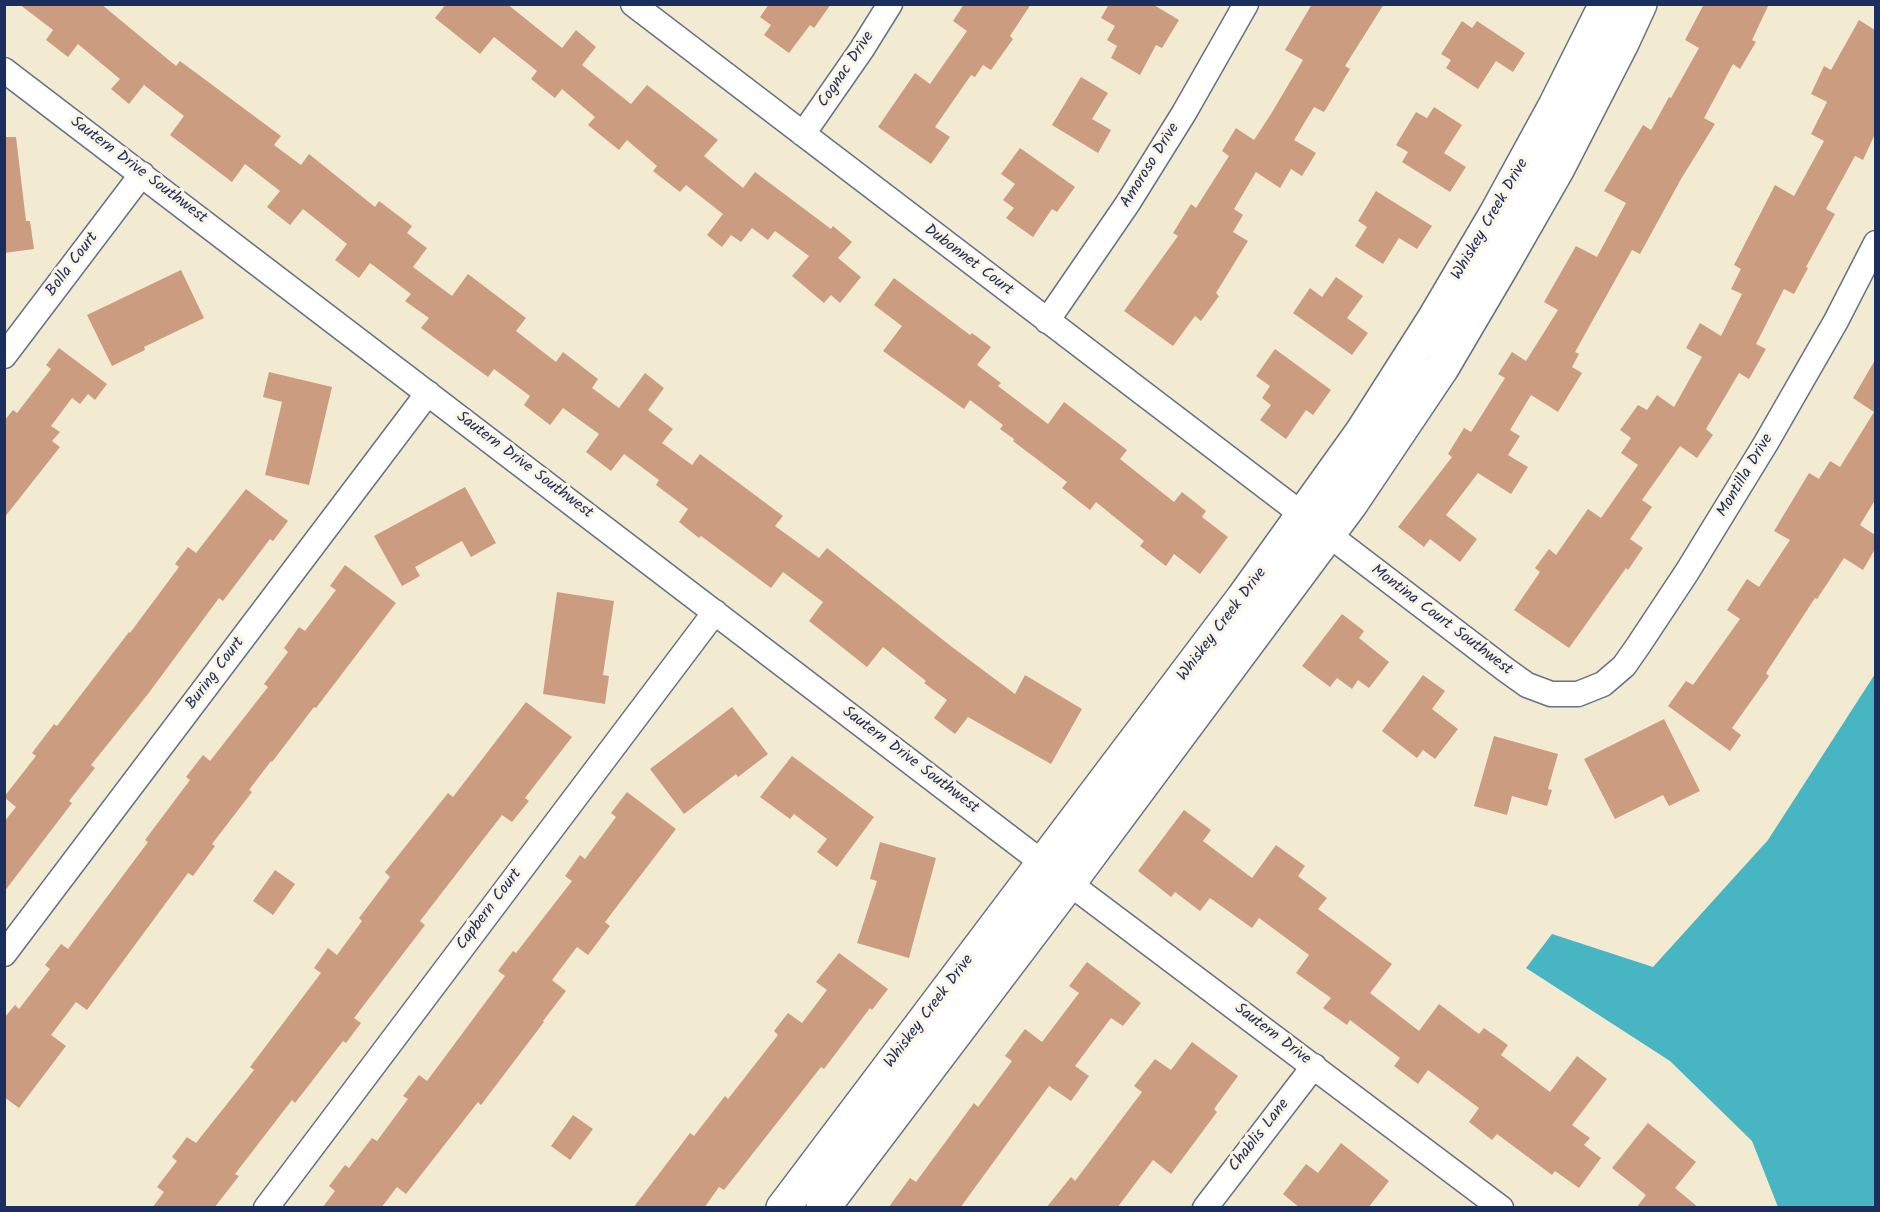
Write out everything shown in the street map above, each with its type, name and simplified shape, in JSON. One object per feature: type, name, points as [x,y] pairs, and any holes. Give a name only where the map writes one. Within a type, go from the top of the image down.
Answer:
[{"type":"street","name":"Dubonnet Court","points":[[633,4],[1316,525]]},
{"type":"street","name":"Cognac Drive","points":[[803,134],[890,4]]},
{"type":"street","name":"Amoroso Drive","points":[[1047,321],[1128,203],[1184,113],[1246,4]]},
{"type":"street","name":"Whiskey Creek Drive","points":[[823,1208],[1069,883],[1316,525],[1362,432],[1434,319],[1497,212],[1555,106],[1606,4]]},
{"type":"street","name":"Whiskey Creek Drive","points":[[783,1208],[1043,862],[1442,368],[1558,168],[1640,4]]},
{"type":"street","name":"Sautern Drive Southwest","points":[[4,70],[1043,862]]},
{"type":"street","name":"Bolla Court","points":[[4,356],[142,174]]},
{"type":"street","name":"Montilla Drive","points":[[1591,689],[1603,684],[1624,666],[1688,572],[1836,321],[1875,243]]},
{"type":"street","name":"Buring Court","points":[[4,954],[428,393]]},
{"type":"street","name":"Montina Court Southwest","points":[[1316,525],[1527,685],[1551,694],[1578,694],[1591,689]]},
{"type":"street","name":"Capbern Court","points":[[266,1208],[715,612]]},
{"type":"street","name":"Sautern Drive","points":[[1043,862],[1501,1208]]},
{"type":"street","name":"Chablis Lane","points":[[1205,1208],[1314,1066]]},
{"type":"water","points":[[1875,674],[1875,1207],[1778,1207],[1752,1141],[1670,1061],[1526,968],[1552,934],[1653,967],[1768,840]]},
{"type":"building","points":[[19,4],[101,4],[176,66],[180,61],[281,136],[274,145],[301,165],[309,154],[375,207],[379,201],[412,226],[407,233],[427,248],[413,267],[452,296],[468,274],[526,318],[516,331],[556,362],[563,352],[598,379],[592,388],[619,408],[645,373],[664,388],[648,410],[673,429],[662,443],[692,465],[700,454],[783,516],[775,526],[819,558],[827,548],[1015,694],[1025,675],[1082,709],[1051,764],[968,717],[955,734],[934,718],[947,700],[883,647],[867,667],[809,621],[823,602],[783,572],[771,588],[701,536],[699,538],[679,522],[688,509],[656,485],[659,480],[624,454],[611,471],[586,452],[599,434],[563,408],[550,425],[524,405],[530,396],[494,369],[488,377],[421,328],[429,318],[405,301],[411,294],[370,263],[359,278],[335,260],[347,244],[303,209],[290,225],[267,207],[280,191],[245,164],[232,182],[170,135],[184,116],[144,85],[129,104],[111,89],[120,79],[78,44],[68,57],[46,40],[53,30]]},
{"type":"building","points":[[446,4],[507,4],[562,48],[576,30],[596,47],[582,65],[631,104],[647,85],[718,140],[704,156],[743,188],[755,172],[831,229],[833,226],[852,242],[838,258],[861,277],[840,303],[831,295],[824,303],[792,276],[809,256],[775,231],[768,240],[752,228],[741,242],[731,235],[722,247],[707,235],[723,214],[686,185],[680,192],[653,171],[657,166],[627,140],[619,150],[588,125],[595,117],[562,89],[555,98],[531,79],[537,71],[494,37],[480,54],[435,18]]},
{"type":"building","points":[[769,4],[831,4],[814,28],[810,25],[789,53],[764,35],[771,25],[760,17]]},
{"type":"building","points":[[964,4],[1031,4],[1010,36],[1013,39],[991,70],[983,65],[975,77],[971,75],[935,127],[950,137],[931,164],[878,127],[915,73],[930,84],[967,31],[953,21]]},
{"type":"building","points":[[1109,4],[1152,4],[1179,20],[1162,48],[1156,45],[1140,75],[1111,58],[1117,46],[1107,40],[1115,26],[1101,18]]},
{"type":"building","points":[[1312,4],[1384,4],[1345,66],[1350,69],[1324,112],[1314,107],[1294,140],[1316,153],[1302,176],[1291,169],[1280,188],[1256,172],[1234,209],[1243,215],[1233,232],[1248,241],[1216,293],[1219,296],[1201,321],[1195,316],[1173,346],[1124,311],[1178,236],[1173,233],[1191,204],[1196,208],[1229,156],[1222,151],[1236,128],[1254,140],[1271,114],[1303,60],[1285,50]]},
{"type":"building","points":[[1704,4],[1769,4],[1752,40],[1756,42],[1740,69],[1733,64],[1704,118],[1715,124],[1681,179],[1640,254],[1632,250],[1575,352],[1579,354],[1572,367],[1582,373],[1558,412],[1531,395],[1510,430],[1520,436],[1508,455],[1528,467],[1511,494],[1478,473],[1446,515],[1477,539],[1460,562],[1430,539],[1424,547],[1398,527],[1452,457],[1448,454],[1464,428],[1471,432],[1505,378],[1498,374],[1512,352],[1526,361],[1558,310],[1544,302],[1576,246],[1597,257],[1626,203],[1604,191],[1643,125],[1651,130],[1699,48],[1685,40]]},
{"type":"building","points":[[1859,20],[1875,30],[1875,134],[1863,160],[1855,156],[1826,209],[1835,214],[1794,294],[1784,289],[1756,344],[1766,349],[1749,379],[1739,373],[1706,429],[1713,435],[1697,458],[1680,446],[1642,500],[1652,507],[1630,539],[1643,548],[1569,648],[1514,610],[1540,572],[1535,568],[1549,549],[1556,555],[1588,509],[1601,518],[1638,465],[1621,453],[1631,438],[1620,430],[1638,405],[1647,410],[1657,395],[1674,407],[1702,357],[1686,348],[1700,323],[1721,336],[1742,294],[1731,289],[1741,269],[1734,265],[1775,185],[1794,196],[1824,141],[1811,134],[1827,102],[1811,94],[1824,66],[1831,70]]},
{"type":"building","points":[[1462,21],[1472,28],[1477,21],[1525,53],[1513,72],[1496,61],[1478,89],[1446,68],[1451,60],[1441,54]]},
{"type":"building","points":[[1081,77],[1108,93],[1092,119],[1111,130],[1098,153],[1052,125]]},
{"type":"building","points":[[1434,107],[1462,125],[1444,153],[1466,167],[1450,192],[1402,162],[1408,152],[1396,145],[1416,112],[1427,118]]},
{"type":"building","points":[[4,137],[16,137],[26,221],[30,221],[34,249],[4,253]]},
{"type":"building","points":[[1020,148],[1075,187],[1057,212],[1052,209],[1033,237],[1006,218],[1014,208],[1003,200],[1015,184],[1001,174]]},
{"type":"building","points":[[1376,191],[1432,226],[1417,249],[1399,238],[1383,264],[1355,246],[1367,227],[1358,221]]},
{"type":"building","points":[[181,270],[204,318],[144,347],[145,350],[112,366],[87,315]]},
{"type":"building","points":[[1336,277],[1363,296],[1347,318],[1368,333],[1352,355],[1293,313],[1310,288],[1322,297]]},
{"type":"building","points":[[894,278],[970,335],[972,333],[991,347],[977,365],[1001,383],[998,386],[1048,424],[1064,402],[1127,450],[1120,459],[1174,502],[1182,492],[1206,511],[1202,517],[1228,537],[1200,574],[1174,554],[1166,566],[1140,546],[1144,541],[1096,502],[1090,510],[1062,488],[1067,482],[1013,441],[1014,439],[1000,429],[1003,425],[970,400],[964,409],[883,351],[902,326],[874,305]]},
{"type":"building","points":[[59,348],[107,384],[95,400],[88,394],[80,404],[72,398],[51,426],[60,432],[52,441],[60,447],[4,518],[4,421],[13,410],[17,413],[51,369],[46,365]]},
{"type":"building","points":[[1275,349],[1331,390],[1313,415],[1306,410],[1286,439],[1260,420],[1271,405],[1262,398],[1270,386],[1256,376]]},
{"type":"building","points":[[1875,360],[1875,500],[1860,525],[1875,535],[1875,549],[1863,570],[1844,558],[1817,599],[1815,598],[1766,673],[1769,676],[1732,728],[1741,735],[1730,751],[1668,706],[1686,681],[1693,685],[1740,619],[1727,610],[1747,579],[1759,587],[1790,540],[1774,531],[1809,473],[1819,479],[1830,461],[1840,467],[1874,412],[1853,398]]},
{"type":"building","points":[[269,372],[332,387],[309,485],[265,475],[282,402],[263,397]]},
{"type":"building","points":[[465,487],[496,543],[471,557],[462,541],[415,567],[420,576],[402,586],[374,536]]},
{"type":"building","points":[[246,489],[288,521],[273,541],[270,539],[223,601],[219,598],[148,694],[91,765],[95,768],[69,801],[72,803],[4,892],[4,822],[16,807],[4,797],[36,756],[32,753],[54,724],[57,726],[179,567],[175,564],[188,547],[196,553]]},
{"type":"building","points":[[345,565],[396,603],[316,708],[314,707],[271,761],[249,790],[252,792],[212,844],[215,846],[193,876],[188,873],[87,1010],[76,1002],[51,1035],[66,1046],[19,1108],[4,1097],[4,1018],[15,1005],[19,1009],[50,969],[45,965],[61,944],[68,949],[148,842],[145,840],[190,780],[186,777],[203,755],[210,761],[268,687],[264,684],[288,652],[284,648],[299,627],[305,631],[336,590],[330,586]]},
{"type":"building","points":[[557,592],[614,601],[603,675],[609,676],[605,704],[543,694]]},
{"type":"building","points":[[1342,614],[1364,631],[1359,638],[1389,662],[1369,688],[1358,680],[1352,689],[1337,678],[1330,687],[1302,666]]},
{"type":"building","points":[[1423,675],[1445,691],[1432,709],[1458,729],[1435,759],[1423,750],[1417,758],[1382,731]]},
{"type":"building","points":[[526,702],[572,737],[525,798],[529,801],[512,822],[502,815],[420,921],[425,925],[354,1018],[361,1023],[346,1043],[343,1041],[295,1103],[292,1100],[235,1174],[239,1176],[214,1208],[152,1208],[164,1192],[157,1187],[177,1161],[172,1157],[187,1137],[196,1143],[254,1070],[250,1067],[321,973],[314,968],[328,948],[337,955],[362,921],[359,918],[390,877],[385,872],[448,793],[453,797]]},
{"type":"building","points":[[732,707],[768,754],[738,777],[736,774],[684,814],[650,769]]},
{"type":"building","points":[[1664,719],[1700,791],[1669,806],[1663,795],[1615,819],[1584,759]]},
{"type":"building","points":[[1494,736],[1558,754],[1548,789],[1552,790],[1547,806],[1512,796],[1507,815],[1474,806]]},
{"type":"building","points":[[792,756],[874,817],[837,867],[817,852],[827,839],[794,814],[790,819],[760,797]]},
{"type":"building","points":[[627,792],[676,829],[605,922],[610,926],[588,955],[577,947],[552,980],[566,991],[544,1022],[481,1105],[478,1102],[406,1194],[397,1187],[381,1208],[322,1208],[335,1191],[329,1186],[345,1165],[349,1168],[372,1138],[377,1141],[408,1099],[403,1096],[419,1075],[427,1081],[505,976],[498,971],[513,951],[516,953],[572,881],[565,876],[580,855],[585,859],[616,817],[611,813]]},
{"type":"building","points":[[1184,810],[1211,830],[1203,841],[1252,878],[1276,845],[1305,866],[1298,876],[1327,898],[1318,909],[1392,964],[1370,993],[1419,1031],[1439,1004],[1479,1034],[1484,1028],[1508,1045],[1501,1055],[1550,1092],[1577,1056],[1607,1079],[1572,1125],[1590,1138],[1584,1145],[1601,1158],[1579,1188],[1555,1171],[1552,1175],[1497,1134],[1492,1140],[1469,1122],[1479,1108],[1428,1070],[1418,1084],[1394,1066],[1400,1058],[1350,1020],[1347,1025],[1323,1008],[1331,998],[1296,973],[1309,955],[1259,918],[1252,928],[1210,898],[1200,911],[1175,892],[1171,897],[1138,871]]},
{"type":"building","points":[[880,842],[936,858],[909,958],[857,943],[877,881],[870,879]]},
{"type":"building","points":[[275,870],[295,884],[273,915],[253,901]]},
{"type":"building","points":[[839,953],[888,989],[872,1010],[870,1008],[824,1069],[821,1067],[724,1190],[719,1187],[704,1208],[633,1208],[690,1133],[694,1136],[725,1096],[728,1099],[778,1035],[774,1031],[788,1013],[802,1023],[827,990],[816,982]]},
{"type":"building","points":[[1087,962],[1141,1003],[1123,1026],[1111,1018],[1075,1066],[1089,1076],[1071,1101],[1049,1086],[960,1208],[888,1208],[910,1178],[916,1182],[974,1103],[978,1107],[1012,1061],[1005,1056],[1025,1029],[1042,1042],[1079,993],[1069,986]]},
{"type":"building","points":[[1192,1042],[1238,1076],[1214,1109],[1217,1112],[1171,1174],[1153,1160],[1117,1208],[1046,1208],[1071,1177],[1075,1181],[1142,1092],[1134,1086],[1155,1059],[1171,1070]]},
{"type":"building","points":[[573,1115],[593,1129],[570,1160],[551,1146]]},
{"type":"building","points":[[1648,1123],[1696,1162],[1675,1188],[1699,1208],[1636,1208],[1646,1195],[1612,1168]]},
{"type":"building","points":[[1341,1143],[1389,1181],[1368,1208],[1300,1208],[1283,1194],[1306,1164],[1318,1173]]}]
